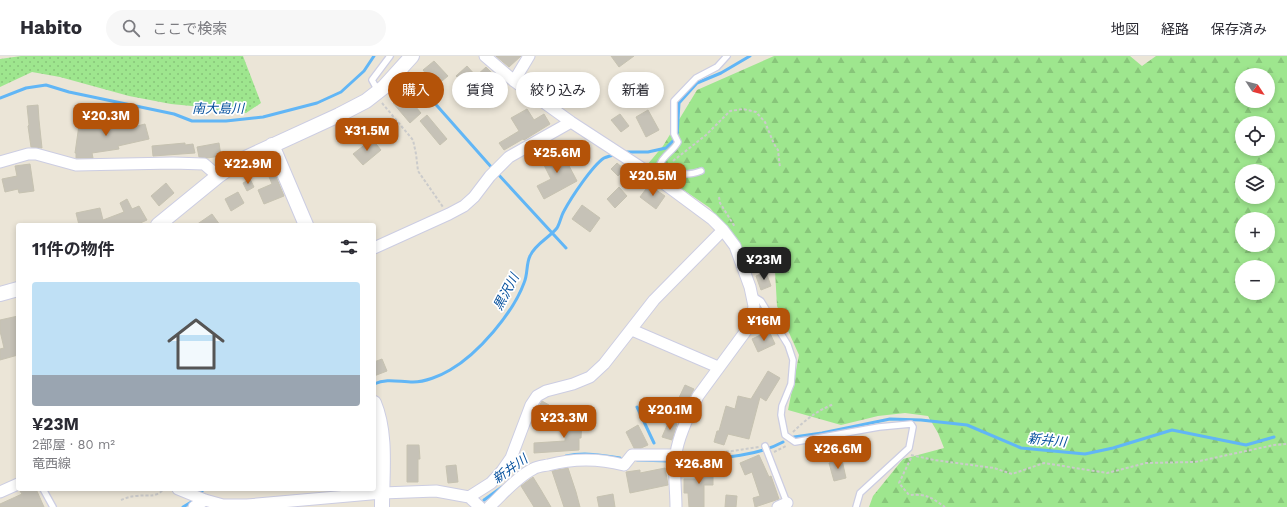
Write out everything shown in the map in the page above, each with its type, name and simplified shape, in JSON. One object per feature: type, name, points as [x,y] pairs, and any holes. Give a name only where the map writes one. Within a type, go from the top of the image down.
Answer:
[{"type":"street","points":[[160,223],[218,176],[241,160],[366,101],[377,93],[412,56]]},
{"type":"street","points":[[485,56],[514,81],[570,122],[657,173],[712,219],[723,230],[735,246],[752,295],[754,306],[752,318],[696,401],[677,445],[675,455],[676,507]]},
{"type":"street","points":[[514,81],[529,56]]},
{"type":"street","points":[[376,247],[464,206],[509,157],[570,122]]},
{"type":"street","points":[[272,145],[305,223]]},
{"type":"street","points":[[0,162],[28,154],[36,154],[76,165],[173,163],[204,164],[218,176]]},
{"type":"street","points":[[469,497],[491,483],[502,471],[510,458],[531,405],[537,396],[546,391],[573,384],[590,377],[604,364],[654,300],[723,230]]},
{"type":"street","points":[[0,294],[16,290]]},
{"type":"street","points":[[632,330],[718,367]]},
{"type":"street","points":[[376,407],[379,414],[382,430],[382,500]]},
{"type":"street","points":[[490,507],[515,483],[535,468],[561,462],[588,459],[610,461],[624,466],[632,455],[675,455]]},
{"type":"street","points":[[0,492],[16,485]]},
{"type":"street","points":[[184,491],[207,502],[223,505],[247,505],[382,500],[436,491],[469,497],[480,507]]},
{"type":"street","points":[[194,507],[207,502]]},
{"type":"lane","points":[[377,93],[372,80],[390,56]]},
{"type":"lane","points":[[701,171],[693,174],[657,173],[660,162],[678,142],[674,134],[674,101],[696,78],[717,67],[727,56]]},
{"type":"lane","points":[[752,295],[761,301],[788,345],[793,360],[791,384],[782,406],[781,415],[785,435],[795,442],[879,427],[911,424],[913,427],[909,448],[860,493],[856,507]]},
{"type":"lane","points":[[766,450],[782,505]]},
{"type":"lane","points":[[44,491],[53,507]]},
{"type":"path","points":[[377,93],[413,140],[418,171],[449,214]]},
{"type":"path","points":[[657,173],[706,135],[730,111],[737,109],[756,112],[765,122],[772,140],[778,150],[780,168]]},
{"type":"path","points":[[788,437],[804,421],[825,407],[834,404]]},
{"type":"path","points":[[675,455],[682,456],[766,450],[795,442]]},
{"type":"path","points":[[911,456],[994,468],[1012,474],[1044,463],[1107,473],[1146,462],[1195,462],[1274,445],[1287,444]]},
{"type":"path","points":[[909,448],[911,456],[899,483],[909,496],[922,494],[929,496],[945,507]]},
{"type":"path","points":[[120,500],[136,496],[151,496],[162,491]]},
{"type":"green space","points":[[21,56],[243,56],[261,103],[246,113],[225,112],[129,96],[60,77],[32,72],[0,87],[0,59]]},
{"type":"green space","points":[[774,56],[1130,56],[1142,66],[1156,56],[1287,56],[1287,507],[869,507],[873,496],[903,459],[944,448],[938,433],[928,416],[905,413],[878,416],[841,425],[788,410],[799,355],[777,306],[774,253],[749,256],[710,208],[647,165],[663,146],[697,90]]},
{"type":"building","points":[[496,56],[521,56],[509,67]]},
{"type":"building","points":[[611,56],[634,56],[619,67]]},
{"type":"building","points":[[434,61],[448,76],[444,79],[444,72],[425,72],[423,70]]},
{"type":"building","points":[[467,66],[472,72],[460,72]]},
{"type":"building","points":[[486,67],[491,72],[480,72]]},
{"type":"building","points":[[38,105],[42,148],[31,147],[28,126],[27,106]]},
{"type":"building","points":[[397,108],[417,108],[421,113],[410,123]]},
{"type":"building","points":[[527,109],[534,120],[544,114],[550,124],[504,150],[499,143],[519,131],[511,118]]},
{"type":"building","points":[[648,110],[659,130],[646,137],[636,117]]},
{"type":"building","points":[[620,114],[629,126],[621,132],[611,120]]},
{"type":"building","points":[[427,115],[447,139],[440,145],[420,121]]},
{"type":"building","points":[[80,118],[111,123],[123,119],[125,129],[145,124],[149,139],[118,146],[119,149],[92,153],[93,158],[76,158],[75,153]]},
{"type":"building","points":[[372,139],[381,150],[363,165],[353,154]]},
{"type":"building","points":[[185,143],[185,145],[193,144],[195,153],[153,156],[152,146]]},
{"type":"building","points":[[219,143],[221,156],[207,158],[199,157],[197,147]]},
{"type":"building","points":[[558,145],[577,181],[544,199],[537,186],[551,179],[544,165],[551,161],[546,151]]},
{"type":"building","points":[[268,157],[284,196],[264,204],[258,190],[272,184],[262,160]]},
{"type":"building","points":[[617,163],[624,169],[618,176],[611,169]]},
{"type":"building","points":[[30,164],[34,191],[19,193],[18,189],[5,192],[2,179],[17,176],[15,166]]},
{"type":"building","points":[[250,179],[254,187],[247,191],[243,183]]},
{"type":"building","points":[[166,183],[174,193],[159,206],[151,196]]},
{"type":"building","points":[[649,185],[665,196],[656,209],[640,197]]},
{"type":"building","points":[[619,187],[627,196],[615,208],[607,199]]},
{"type":"building","points":[[238,192],[244,203],[231,211],[225,199]]},
{"type":"building","points":[[127,199],[132,209],[139,206],[147,220],[140,223],[78,223],[76,213],[100,208],[103,220],[124,212],[120,203]]},
{"type":"building","points":[[582,205],[600,218],[590,232],[572,219]]},
{"type":"building","points":[[212,214],[219,223],[199,223]]},
{"type":"building","points":[[766,272],[771,286],[761,290],[756,276]]},
{"type":"building","points":[[16,316],[16,356],[0,360],[0,349],[4,348],[0,331],[0,320]]},
{"type":"building","points":[[769,331],[775,344],[758,352],[752,339]]},
{"type":"building","points":[[382,359],[387,371],[376,375],[376,361]]},
{"type":"building","points":[[768,371],[780,378],[766,401],[760,397],[749,439],[728,434],[724,445],[714,442],[717,431],[719,431],[726,406],[735,409],[738,396],[751,399]]},
{"type":"building","points":[[685,385],[694,389],[684,408],[676,404]]},
{"type":"building","points":[[542,401],[549,405],[543,416],[536,412]]},
{"type":"building","points":[[566,418],[582,418],[579,450],[534,453],[534,443],[565,441]]},
{"type":"building","points":[[669,421],[677,424],[672,440],[662,437]]},
{"type":"building","points":[[638,425],[648,445],[641,448],[634,448],[626,432]]},
{"type":"building","points":[[407,445],[419,445],[420,459],[418,459],[418,482],[407,482]]},
{"type":"building","points":[[759,455],[769,477],[771,476],[779,499],[755,507],[753,498],[760,496],[752,472],[745,475],[740,463]]},
{"type":"building","points":[[842,460],[846,478],[834,481],[829,463]]},
{"type":"building","points":[[713,464],[713,485],[704,485],[704,507],[689,507],[688,493],[684,493],[684,479],[697,479],[697,465]]},
{"type":"building","points":[[456,465],[458,482],[448,483],[446,466]]},
{"type":"building","points":[[568,468],[580,507],[564,507],[552,471]]},
{"type":"building","points":[[665,468],[668,485],[630,493],[626,472],[640,470],[640,473]]},
{"type":"building","points":[[533,477],[551,507],[534,507],[521,486]]},
{"type":"building","points":[[20,491],[37,491],[44,507],[0,507],[0,504],[22,494]]},
{"type":"building","points":[[613,494],[615,507],[599,507],[597,497]]},
{"type":"building","points":[[726,495],[737,496],[736,507],[725,507]]},
{"type":"waterway","name":"南大島川","points":[[0,98],[26,88],[46,85],[69,92],[174,114],[192,121],[226,121],[263,117],[317,103],[341,92],[364,71],[374,56]]},
{"type":"waterway","name":"黒沢川","points":[[626,152],[648,152],[666,148],[677,137],[679,103],[697,83],[721,73],[750,56]]},
{"type":"waterway","points":[[439,108],[493,169]]},
{"type":"waterway","name":"黒沢川","points":[[376,383],[388,381],[418,382],[432,378],[446,372],[472,354],[493,332],[512,307],[525,280],[528,262],[532,252],[557,228],[567,205],[599,162],[604,158],[613,155]]},
{"type":"waterway","points":[[497,173],[566,248]]},
{"type":"waterway","points":[[637,407],[654,443]]},
{"type":"waterway","name":"新井川","points":[[794,437],[822,433],[890,419],[921,420],[967,425],[1021,448],[1085,454],[1113,448],[1172,430],[1246,445],[1274,437]]},
{"type":"waterway","name":"新井川","points":[[682,460],[720,458],[747,454],[772,447],[783,442]]},
{"type":"waterway","name":"新井川","points":[[566,456],[586,454],[620,458]]},
{"type":"waterway","name":"新井川","points":[[637,460],[669,461]]},
{"type":"waterway","name":"新井川","points":[[484,500],[502,487]]},
{"type":"waterway","name":"黒沢川","points":[[198,495],[202,491]]},
{"type":"waterway","name":"黒沢川","points":[[183,507],[193,501]]}]
